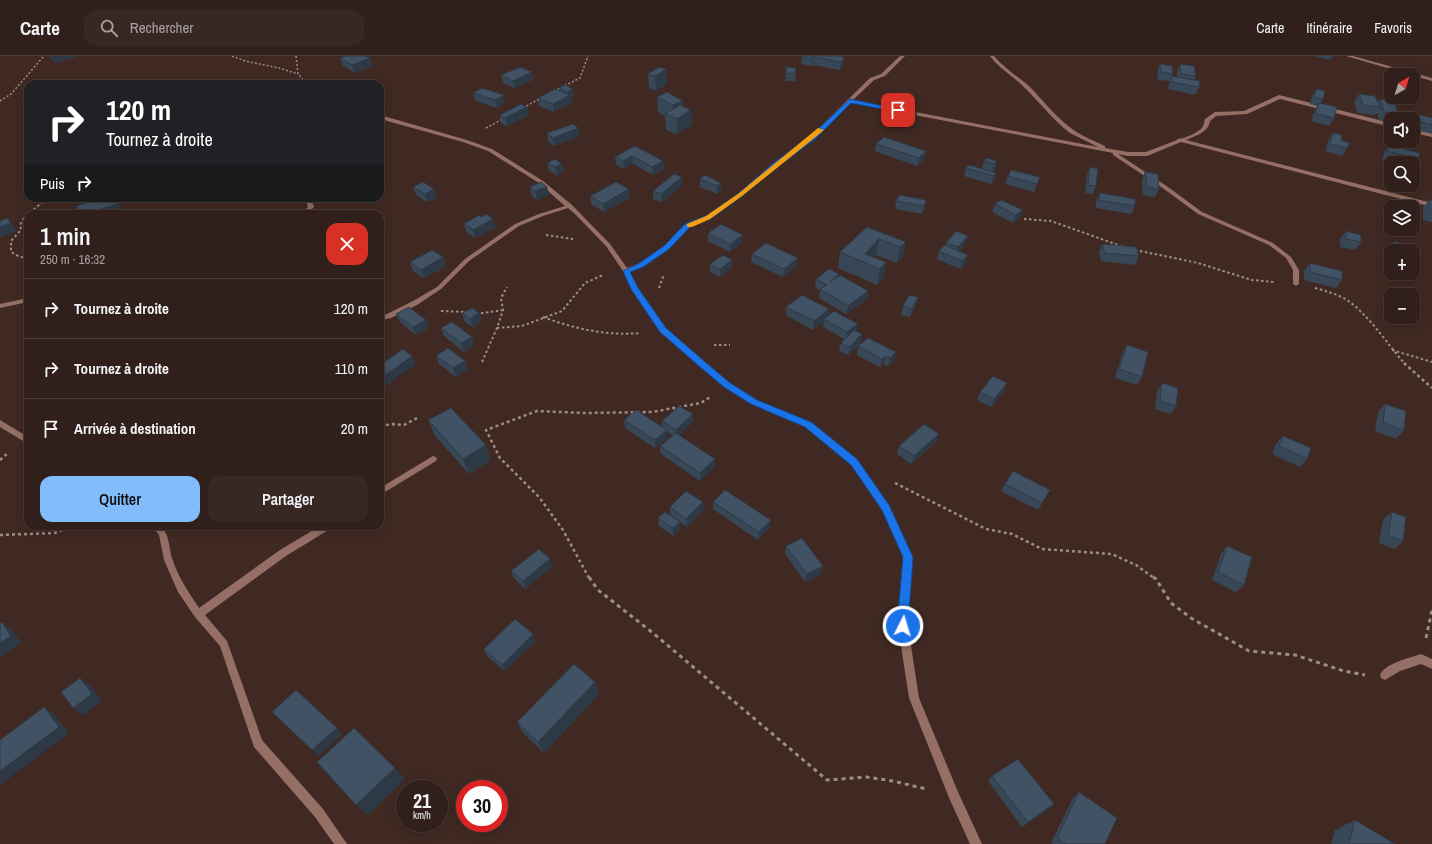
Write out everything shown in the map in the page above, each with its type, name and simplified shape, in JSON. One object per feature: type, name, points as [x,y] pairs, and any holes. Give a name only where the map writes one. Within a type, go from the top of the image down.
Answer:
[{"type":"street","points":[[626,271],[640,266],[666,248],[688,226],[708,218],[740,195],[777,163],[814,136],[872,79],[883,75],[903,56]]},
{"type":"street","points":[[992,56],[1000,66],[1010,71],[1054,116],[1073,132],[1110,150],[1200,213],[1271,244],[1288,257],[1296,270],[1296,284]]},
{"type":"street","points":[[1348,56],[1432,80]]},
{"type":"street","points":[[850,101],[1128,154],[1147,154],[1203,130],[1207,124],[1207,120],[1215,114],[1245,113],[1279,97],[1384,123]]},
{"type":"street","points":[[384,118],[465,141],[490,150],[541,182],[570,206],[608,245],[626,271],[635,289],[663,330],[727,385],[754,402],[808,425],[854,462],[885,508],[908,557],[903,626],[914,698],[954,796],[976,844]]},
{"type":"street","points":[[1420,133],[1432,136]]},
{"type":"street","points":[[1180,140],[1432,205]]},
{"type":"street","points":[[384,317],[415,303],[439,288],[467,260],[518,225],[570,206]]},
{"type":"street","points":[[0,306],[24,301]]},
{"type":"street","points":[[0,423],[24,438]]},
{"type":"street","points":[[384,490],[433,459]]},
{"type":"street","points":[[160,530],[163,534],[168,560],[181,589],[198,614],[224,644],[258,743],[318,813],[341,844]]},
{"type":"street","points":[[198,614],[283,554],[321,530]]},
{"type":"street","points":[[1385,675],[1397,667],[1421,659],[1432,664]]},
{"type":"path","points":[[0,101],[11,94],[44,56]]},
{"type":"path","points":[[232,56],[246,62],[270,65],[298,74],[303,80]]},
{"type":"path","points":[[296,56],[298,74]]},
{"type":"path","points":[[549,94],[580,78],[588,56]]},
{"type":"path","points":[[521,109],[542,97]]},
{"type":"path","points":[[465,141],[508,116]]},
{"type":"path","points":[[33,210],[42,202]]},
{"type":"path","points":[[24,218],[20,224],[21,230],[11,241],[10,252],[24,258]]},
{"type":"path","points":[[1024,219],[1057,223],[1123,247]]},
{"type":"path","points":[[651,312],[668,264],[666,248]]},
{"type":"path","points":[[1130,249],[1198,263],[1252,280],[1296,284],[1323,290],[1348,302],[1363,316],[1405,366],[1432,388]]},
{"type":"path","points":[[497,328],[522,326],[562,311],[585,282],[600,275],[626,271]]},
{"type":"path","points":[[482,362],[497,328],[502,310],[501,298],[506,287]]},
{"type":"path","points":[[436,311],[457,311],[475,314],[502,310]]},
{"type":"path","points":[[543,317],[568,326],[601,333],[632,334],[663,330]]},
{"type":"path","points":[[1392,350],[1432,362]]},
{"type":"path","points":[[727,385],[701,403],[652,412],[537,412],[486,430],[500,458],[539,497],[563,530],[584,570],[598,590],[618,607],[653,632],[827,780],[866,777],[886,780],[954,796]]},
{"type":"path","points":[[384,425],[393,424],[404,425],[419,417]]},
{"type":"path","points":[[889,480],[986,529],[1012,534],[1042,549],[1112,554],[1136,565],[1156,579],[1171,603],[1176,607],[1191,618],[1249,651],[1295,654],[1344,671],[1367,676],[1385,675]]},
{"type":"path","points":[[0,536],[55,533],[62,530]]},
{"type":"path","points":[[1421,659],[1432,610]]},
{"type":"building","points":[[345,56],[365,56],[370,58],[352,65],[340,58]]},
{"type":"building","points":[[803,56],[844,57],[841,62],[813,57],[812,59],[802,57]]},
{"type":"building","points":[[1160,64],[1172,66],[1173,74],[1161,72]]},
{"type":"building","points":[[1180,64],[1194,66],[1196,76],[1181,74]]},
{"type":"building","points":[[520,67],[532,72],[513,81],[501,75]]},
{"type":"building","points":[[659,67],[667,69],[655,76],[648,74]]},
{"type":"building","points":[[786,67],[796,68],[795,74],[786,73]]},
{"type":"building","points":[[1172,76],[1200,81],[1199,87],[1172,82]]},
{"type":"building","points":[[565,85],[573,89],[567,92],[559,88]]},
{"type":"building","points":[[482,88],[504,95],[495,100],[473,93]]},
{"type":"building","points":[[555,89],[570,95],[553,104],[538,98]]},
{"type":"building","points":[[1317,89],[1325,91],[1323,99],[1314,97]]},
{"type":"building","points":[[667,92],[683,101],[673,105],[657,97]]},
{"type":"building","points":[[1359,94],[1375,96],[1380,107],[1363,105]]},
{"type":"building","points":[[1380,99],[1384,100],[1384,104],[1395,104],[1397,112],[1384,112]]},
{"type":"building","points":[[1319,103],[1337,107],[1334,118],[1315,113]]},
{"type":"building","points":[[521,104],[527,107],[505,118],[500,115]]},
{"type":"building","points":[[680,105],[691,110],[677,119],[665,114]]},
{"type":"building","points":[[909,110],[917,113],[908,119],[900,116]]},
{"type":"building","points":[[1420,115],[1432,118],[1432,125],[1420,122]]},
{"type":"building","points":[[573,124],[578,128],[553,138],[547,133]]},
{"type":"building","points":[[1333,133],[1342,135],[1341,140],[1349,143],[1347,148],[1330,144]]},
{"type":"building","points":[[884,137],[926,151],[919,158],[876,144]]},
{"type":"building","points":[[635,146],[663,161],[652,167],[632,156],[623,161],[615,157]]},
{"type":"building","points":[[1388,148],[1401,148],[1420,153],[1419,156],[1406,156],[1387,151]]},
{"type":"building","points":[[986,158],[997,161],[995,164],[984,161]]},
{"type":"building","points":[[555,159],[562,164],[555,167],[547,163]]},
{"type":"building","points":[[969,165],[996,173],[994,176],[966,168]]},
{"type":"building","points":[[1090,167],[1098,169],[1096,186],[1088,185]]},
{"type":"building","points":[[1011,170],[1040,177],[1037,184],[1008,176]]},
{"type":"building","points":[[1145,172],[1158,174],[1159,189],[1147,187]]},
{"type":"building","points":[[674,174],[682,177],[661,194],[653,191]]},
{"type":"building","points":[[705,175],[721,183],[717,186],[700,179]]},
{"type":"building","points":[[423,182],[434,189],[425,194],[413,187]]},
{"type":"building","points":[[541,182],[547,187],[535,191],[530,187]]},
{"type":"building","points":[[616,182],[629,189],[603,204],[590,196]]},
{"type":"building","points":[[1100,193],[1135,199],[1135,206],[1099,200]]},
{"type":"building","points":[[899,195],[926,200],[924,206],[896,201]]},
{"type":"building","points":[[1001,200],[1023,210],[1016,215],[995,204]]},
{"type":"building","points":[[1429,200],[1432,200],[1432,212],[1430,212]]},
{"type":"building","points":[[89,202],[117,202],[118,204],[98,210],[78,210],[76,206]]},
{"type":"building","points":[[487,214],[493,219],[473,230],[464,224],[479,215],[481,217]]},
{"type":"building","points":[[7,218],[11,223],[0,227],[0,221]]},
{"type":"building","points":[[721,224],[743,235],[730,244],[708,233]]},
{"type":"building","points":[[867,227],[906,242],[900,247],[879,239],[865,254],[886,262],[880,269],[840,252]]},
{"type":"building","points":[[956,231],[968,236],[958,247],[946,243]]},
{"type":"building","points":[[1346,231],[1361,235],[1361,242],[1346,239]]},
{"type":"building","points":[[1394,241],[1406,244],[1395,244]]},
{"type":"building","points":[[766,243],[798,258],[784,269],[752,254]]},
{"type":"building","points":[[1102,244],[1136,247],[1139,256],[1105,253]]},
{"type":"building","points":[[944,245],[968,255],[962,261],[939,251]]},
{"type":"building","points":[[432,250],[443,257],[421,270],[410,262]]},
{"type":"building","points":[[723,255],[732,260],[720,269],[710,264]]},
{"type":"building","points":[[1310,263],[1342,271],[1342,280],[1310,272]]},
{"type":"building","points":[[829,269],[839,274],[830,282],[840,275],[868,291],[848,306],[820,289],[827,285],[816,279]]},
{"type":"building","points":[[802,295],[829,309],[814,321],[786,307]]},
{"type":"building","points":[[909,295],[918,297],[912,309],[903,306]]},
{"type":"building","points":[[409,307],[426,320],[413,327],[396,314]]},
{"type":"building","points":[[472,308],[479,313],[470,319],[462,313]]},
{"type":"building","points":[[834,311],[858,324],[847,332],[824,319]]},
{"type":"building","points":[[452,322],[472,337],[461,343],[441,328]]},
{"type":"building","points":[[854,330],[862,334],[850,347],[841,343]]},
{"type":"building","points":[[868,338],[896,352],[890,358],[886,356],[882,359],[858,346]]},
{"type":"building","points":[[1127,345],[1148,352],[1142,377],[1119,369]]},
{"type":"building","points":[[448,348],[465,361],[453,368],[436,356]]},
{"type":"building","points":[[403,349],[412,356],[384,376],[384,362]]},
{"type":"building","points":[[993,376],[1007,383],[994,399],[980,392]]},
{"type":"building","points":[[1162,383],[1178,388],[1176,406],[1160,401]]},
{"type":"building","points":[[1385,404],[1406,411],[1404,430],[1383,423]]},
{"type":"building","points":[[679,406],[693,414],[676,430],[662,421]]},
{"type":"building","points":[[451,408],[486,445],[463,459],[428,420]]},
{"type":"building","points":[[636,410],[667,430],[655,440],[624,420]]},
{"type":"building","points":[[924,424],[939,434],[914,456],[899,446]]},
{"type":"building","points":[[676,433],[715,459],[700,473],[660,446]]},
{"type":"building","points":[[1283,436],[1311,448],[1307,459],[1279,446]]},
{"type":"building","points":[[1013,471],[1050,490],[1042,503],[1005,484]]},
{"type":"building","points":[[725,490],[771,520],[759,532],[713,502]]},
{"type":"building","points":[[686,491],[703,502],[686,519],[670,507]]},
{"type":"building","points":[[665,512],[680,522],[673,528],[658,518]]},
{"type":"building","points":[[1392,512],[1406,517],[1403,541],[1388,535]]},
{"type":"building","points":[[802,538],[823,566],[807,574],[786,546]]},
{"type":"building","points":[[1227,546],[1252,557],[1244,585],[1218,572]]},
{"type":"building","points":[[539,549],[550,559],[523,581],[511,571]]},
{"type":"building","points":[[515,619],[533,634],[502,665],[484,649]]},
{"type":"building","points":[[2,622],[11,636],[0,643],[0,624]]},
{"type":"building","points":[[574,664],[595,682],[538,742],[517,722]]},
{"type":"building","points":[[80,678],[92,694],[73,708],[61,692]]},
{"type":"building","points":[[296,690],[337,728],[312,750],[272,712]]},
{"type":"building","points":[[44,707],[59,727],[0,771],[0,740]]},
{"type":"building","points":[[354,728],[395,768],[356,805],[317,762]]},
{"type":"building","points":[[1018,759],[1054,804],[1028,822],[992,776]]},
{"type":"building","points":[[1079,792],[1117,818],[1105,844],[1065,844],[1057,838]]},
{"type":"building","points":[[1355,820],[1395,844],[1349,844]]},
{"type":"slow traffic","points":[[689,225],[708,218],[740,195],[757,182],[777,163],[821,130]]},
{"type":"route","points":[[898,110],[850,101],[814,136],[777,163],[757,182],[740,195],[708,218],[688,226],[666,248],[640,266],[626,271],[635,289],[663,330],[727,385],[754,402],[808,425],[854,462],[885,508],[908,557],[903,626]]}]
